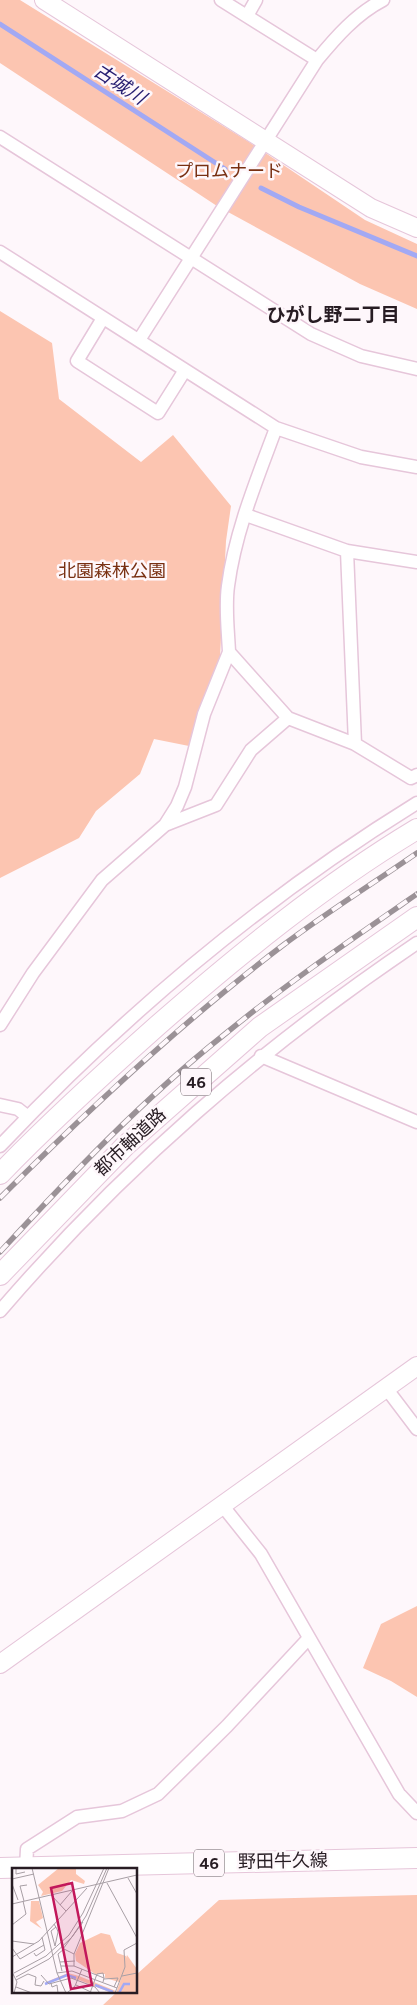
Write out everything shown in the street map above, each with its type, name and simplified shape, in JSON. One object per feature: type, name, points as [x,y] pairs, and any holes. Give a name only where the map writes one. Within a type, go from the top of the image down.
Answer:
[{"type":"main road","points":[[0,1174],[104,1074],[208,981],[381,851],[417,829]]},
{"type":"main road","name":"都市軸道路","points":[[0,1275],[81,1188],[176,1099],[260,1027],[417,917]]},
{"type":"main road","name":"野田牛久線","points":[[0,1868],[417,1858]]},
{"type":"street","points":[[44,0],[371,208],[417,228]]},
{"type":"street","points":[[221,0],[317,60]]},
{"type":"street","points":[[246,16],[256,0]]},
{"type":"street","points":[[139,340],[317,60],[337,35],[361,14],[383,0]]},
{"type":"street","points":[[0,137],[311,334],[361,356],[417,369]]},
{"type":"street","points":[[0,252],[276,428],[361,457],[417,467]]},
{"type":"street","points":[[103,318],[77,361],[93,372],[158,413],[185,370]]},
{"type":"street","points":[[0,1024],[33,973],[102,880],[165,825],[177,806],[185,787],[204,714],[229,652],[228,587],[237,544],[276,428]]},
{"type":"street","points":[[246,515],[347,551],[417,562]]},
{"type":"street","points":[[347,551],[355,744]]},
{"type":"street","points":[[229,652],[288,718],[355,744],[411,778],[417,775]]},
{"type":"street","points":[[165,825],[216,805],[251,750],[288,718]]},
{"type":"street","points":[[0,1146],[151,999],[246,920],[364,835],[417,803]]},
{"type":"street","points":[[0,1311],[32,1274],[121,1182],[197,1110],[261,1056],[342,994],[417,943]]},
{"type":"street","points":[[261,1056],[417,1122]]},
{"type":"street","points":[[0,1105],[18,1109],[28,1117]]},
{"type":"street","points":[[0,1664],[417,1366]]},
{"type":"street","points":[[386,1388],[417,1429]]},
{"type":"street","points":[[222,1505],[261,1554],[308,1639],[399,1794],[417,1813]]},
{"type":"street","points":[[26,1868],[27,1849],[77,1817],[122,1811],[158,1794],[227,1726],[308,1639]]},
{"type":"green space","name":"プロムナード","points":[[0,0],[20,0],[249,142],[365,220],[417,244],[417,309],[360,284],[217,206],[0,63]]},
{"type":"green space","name":"北園森林公園","points":[[0,311],[52,343],[59,399],[141,462],[173,435],[231,506],[226,541],[220,657],[202,704],[189,746],[154,739],[140,774],[96,811],[79,838],[0,878]]},
{"type":"green space","points":[[417,1606],[417,1697],[391,1681],[363,1668],[381,1624]]},
{"type":"green space","points":[[417,1895],[417,2005],[103,2005],[117,1992],[138,1992],[138,1973],[219,1900]]},
{"type":"waterway","name":"古城川","points":[[0,24],[225,169]]},
{"type":"waterway","name":"古城川","points":[[261,188],[299,207],[417,256]]},
{"type":"railway","points":[[0,1198],[102,1099],[208,1005],[282,946],[417,853]]},
{"type":"railway","points":[[0,1252],[108,1138],[195,1059],[248,1015],[295,980],[417,894]]},
{"type":"district","name":"ひがし野二丁目","points":[[333,314]]}]
